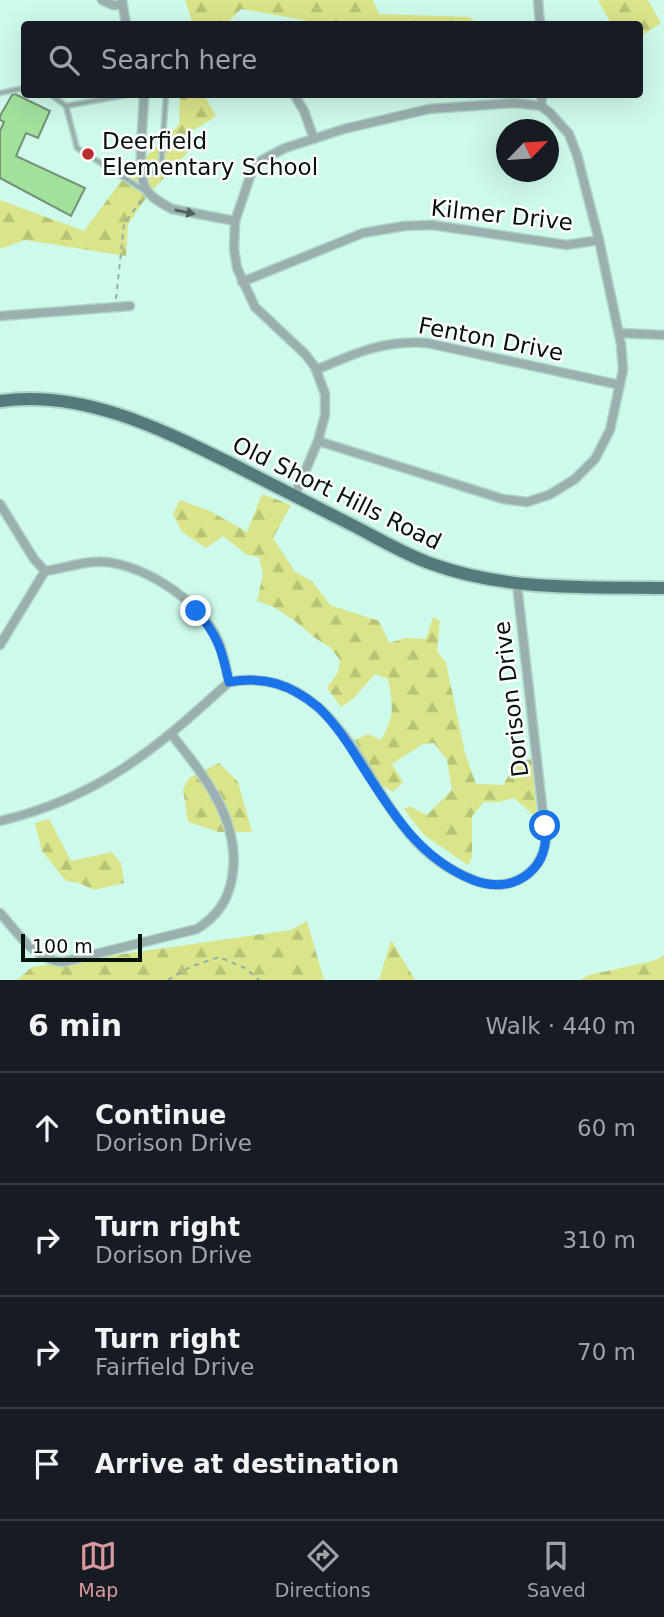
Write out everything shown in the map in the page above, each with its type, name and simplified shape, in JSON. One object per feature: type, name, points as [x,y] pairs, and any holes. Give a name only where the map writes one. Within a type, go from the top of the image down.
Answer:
[{"type":"main road","name":"Old Short Hills Road","points":[[0,401],[32,398],[58,400],[146,424],[429,563],[470,577],[517,584],[664,588]]},
{"type":"street","points":[[102,0],[113,5],[122,2],[126,21]]},
{"type":"street","points":[[538,0],[540,21]]},
{"type":"street","points":[[144,98],[143,176],[148,193],[172,209],[235,221]]},
{"type":"street","points":[[297,98],[314,139]]},
{"type":"street","points":[[541,106],[542,98]]},
{"type":"street","points":[[295,495],[318,441],[325,415],[325,394],[316,370],[305,354],[255,307],[242,282],[234,249],[235,221],[252,171],[262,160],[285,148],[429,109],[514,103],[541,106],[556,118],[569,135],[577,155],[619,333],[623,370],[610,430],[595,459],[575,480],[549,495],[527,502],[503,499],[318,441]]},
{"type":"street","name":"Kilmer Drive","points":[[242,282],[363,233],[404,226],[432,225],[567,245],[599,240]]},
{"type":"street","points":[[0,316],[130,306]]},
{"type":"street","points":[[619,333],[664,335]]},
{"type":"street","name":"Fenton Drive","points":[[316,370],[363,350],[408,342],[427,343],[620,385]]},
{"type":"street","points":[[0,504],[34,559],[45,571]]},
{"type":"street","points":[[0,645],[45,571],[95,562],[131,567],[159,580],[189,604],[210,627],[218,640],[229,682],[133,764],[86,791],[24,816],[0,821]]},
{"type":"street","name":"Dorison Drive","points":[[229,682],[253,679],[273,681],[303,696],[335,727],[394,815],[423,849],[447,868],[485,884],[511,883],[537,867],[544,854],[546,841],[517,584]]},
{"type":"street","points":[[0,913],[35,952],[50,961],[63,962],[198,929],[214,918],[230,889],[234,844],[214,793],[171,734]]},
{"type":"lane","points":[[0,93],[21,89]]},
{"type":"lane","points":[[55,98],[66,106],[78,148],[148,193]]},
{"type":"lane","points":[[66,106],[110,98]]},
{"type":"lane","points":[[143,176],[161,168],[166,98]]},
{"type":"path","points":[[115,307],[124,224],[148,193]]},
{"type":"path","points":[[168,980],[190,967],[219,957],[244,968],[259,980]]},
{"type":"green space","points":[[185,0],[373,0],[379,14],[470,17],[473,21],[306,21],[241,9],[229,21],[191,21]]},
{"type":"green space","points":[[598,0],[648,0],[661,23],[643,35],[643,21],[609,21]]},
{"type":"green space","points":[[180,98],[206,98],[216,116],[189,133],[188,152],[148,195],[128,224],[126,256],[25,240],[0,249],[0,200],[84,231],[122,180],[179,125]]},
{"type":"green space","points":[[262,494],[291,505],[273,538],[295,572],[312,581],[330,605],[379,621],[389,643],[406,638],[426,639],[433,617],[440,621],[437,651],[446,663],[465,753],[476,784],[503,785],[517,762],[532,759],[537,818],[514,798],[484,802],[472,816],[472,858],[468,865],[424,835],[404,809],[409,806],[427,815],[452,790],[447,760],[434,743],[423,744],[392,764],[403,782],[393,792],[381,785],[355,740],[368,734],[381,740],[386,732],[392,711],[388,679],[375,674],[354,698],[341,707],[327,688],[338,672],[340,660],[330,647],[274,607],[257,601],[263,574],[259,557],[247,555],[223,536],[206,548],[182,532],[173,514],[180,500],[210,511],[247,532]]},
{"type":"green space","points":[[219,763],[238,782],[252,832],[219,832],[188,822],[183,789],[189,778]]},
{"type":"green space","points":[[49,819],[71,861],[112,852],[121,863],[124,883],[94,890],[66,881],[42,851],[35,823]]},
{"type":"green space","points":[[307,921],[324,980],[17,980],[32,967],[291,930]]},
{"type":"green space","points":[[391,940],[415,980],[379,980]]},
{"type":"green space","points":[[664,956],[664,980],[580,980],[589,975],[653,961]]},
{"type":"building","name":"Deerfield Elementary School","points":[[12,95],[50,111],[38,138],[26,133],[16,156],[85,188],[71,216],[0,178],[0,131],[4,122],[0,120],[0,116]]},
{"type":"place","name":"Deerfield Elementary School","points":[[88,154]]},
{"type":"route","points":[[196,611],[218,640],[229,682],[253,679],[273,681],[303,696],[319,709],[349,744],[408,833],[447,868],[485,884],[511,883],[537,867],[544,854],[545,826]]}]
